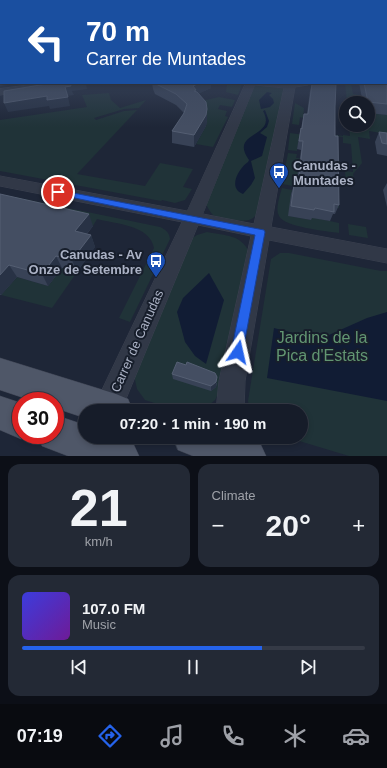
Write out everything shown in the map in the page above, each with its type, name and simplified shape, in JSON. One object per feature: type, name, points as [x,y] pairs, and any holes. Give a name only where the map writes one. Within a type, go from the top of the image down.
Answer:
[{"type":"main road","points":[[0,374],[83,404]]},
{"type":"main road","points":[[0,413],[12,418]]},
{"type":"main road","points":[[64,436],[120,456]]},
{"type":"main road","points":[[117,444],[120,456]]},
{"type":"main road","points":[[213,444],[248,456]]},
{"type":"street","points":[[0,92],[45,84]]},
{"type":"street","name":"Carrer de Canudas","points":[[115,404],[137,344],[250,84]]},
{"type":"street","points":[[230,404],[232,381],[260,232],[299,84]]},
{"type":"street","points":[[0,181],[387,256]]},
{"type":"street","points":[[242,444],[248,456]]},
{"type":"green space","points":[[227,84],[242,84],[238,95],[226,92]]},
{"type":"green space","points":[[345,84],[351,84],[353,94],[361,95],[346,96]]},
{"type":"green space","points":[[259,85],[286,89],[259,212],[246,221],[221,218],[213,215],[206,204],[253,86]]},
{"type":"green space","points":[[109,93],[111,100],[120,108],[146,100],[139,108],[124,109],[94,118],[96,120],[124,111],[137,110],[77,174],[145,186],[160,163],[193,169],[183,187],[192,189],[185,200],[175,203],[161,201],[0,171],[0,120],[87,107],[82,95]]},
{"type":"green space","points":[[219,97],[235,100],[232,107],[220,105],[218,109],[227,111],[225,116],[228,117],[213,147],[196,144],[206,126],[207,120],[197,102]]},
{"type":"green space","points":[[295,103],[304,108],[303,118],[300,117],[299,125],[292,124]]},
{"type":"green space","points":[[375,114],[387,115],[387,134],[375,132]]},
{"type":"green space","points":[[291,130],[343,136],[350,136],[350,132],[369,132],[370,139],[358,137],[362,163],[353,174],[355,184],[346,183],[345,171],[353,172],[351,144],[343,143],[343,137]]},
{"type":"green space","points":[[290,133],[328,138],[299,137],[297,151],[288,150]]},
{"type":"green space","points":[[288,153],[297,154],[296,158],[299,158],[298,166],[311,168],[337,154],[339,208],[335,208],[334,181],[297,175],[296,182],[293,181],[293,186],[282,184]]},
{"type":"green space","points":[[282,188],[292,190],[289,216],[311,220],[311,217],[339,223],[339,233],[297,226],[282,220],[278,213],[278,202]]},
{"type":"green space","points":[[0,194],[164,229],[169,235],[170,239],[130,322],[119,318],[154,248],[151,240],[146,234],[122,224],[97,219],[93,226],[0,201]]},
{"type":"green space","points":[[348,224],[366,227],[368,238],[349,235]]},
{"type":"green space","points":[[207,232],[227,235],[242,242],[250,253],[220,390],[215,400],[210,404],[157,404],[145,400],[137,389],[134,375],[191,239],[197,235]]},
{"type":"green space","name":"Jardins de la Pica d'Estats","points":[[280,253],[289,253],[387,271],[387,456],[349,456],[308,444],[308,404],[249,404],[271,259]]},
{"type":"green space","points":[[62,268],[77,272],[52,308],[1,295],[17,277],[48,286]]},
{"type":"water","points":[[267,92],[272,93],[269,95],[273,99],[274,103],[270,107],[261,109],[259,100]]},
{"type":"water","points":[[265,110],[269,121],[267,127],[260,133],[267,137],[262,156],[251,161],[255,178],[243,194],[238,191],[235,183],[238,173],[249,160],[244,151],[244,144],[264,126],[266,120],[263,111]]},
{"type":"water","points":[[209,273],[224,300],[206,364],[195,356],[185,342],[177,312],[183,298]]},
{"type":"water","points":[[387,312],[387,401],[267,378],[274,328],[314,338],[329,335],[367,318]]},
{"type":"building","points":[[44,84],[70,84],[71,86],[65,87],[68,97],[47,100],[47,96],[4,103],[4,91]]},
{"type":"building","points":[[157,84],[196,84],[193,86],[196,90],[194,91],[197,92],[206,102],[206,115],[194,135],[172,131],[184,113],[187,104],[176,94]]},
{"type":"building","points":[[312,84],[336,84],[335,136],[338,136],[339,205],[334,204],[334,212],[315,208],[314,210],[291,206],[294,185],[298,185],[303,141],[299,141],[301,128],[302,129],[304,114],[308,114]]},
{"type":"building","points":[[364,84],[387,84],[387,104],[375,103],[375,96],[367,96]]},
{"type":"building","points":[[379,132],[387,133],[387,144],[382,143]]},
{"type":"building","points":[[0,194],[89,214],[75,231],[91,235],[72,260],[56,256],[42,274],[9,265],[0,275]]},
{"type":"building","points":[[177,362],[186,365],[187,362],[215,373],[217,377],[216,382],[211,386],[172,374]]},
{"type":"place","name":"Canudas - Muntades","points":[[279,189]]},
{"type":"place","name":"Canudas - Av Onze de Setembre","points":[[156,278]]},
{"type":"route","points":[[58,192],[260,232],[238,352]]}]
